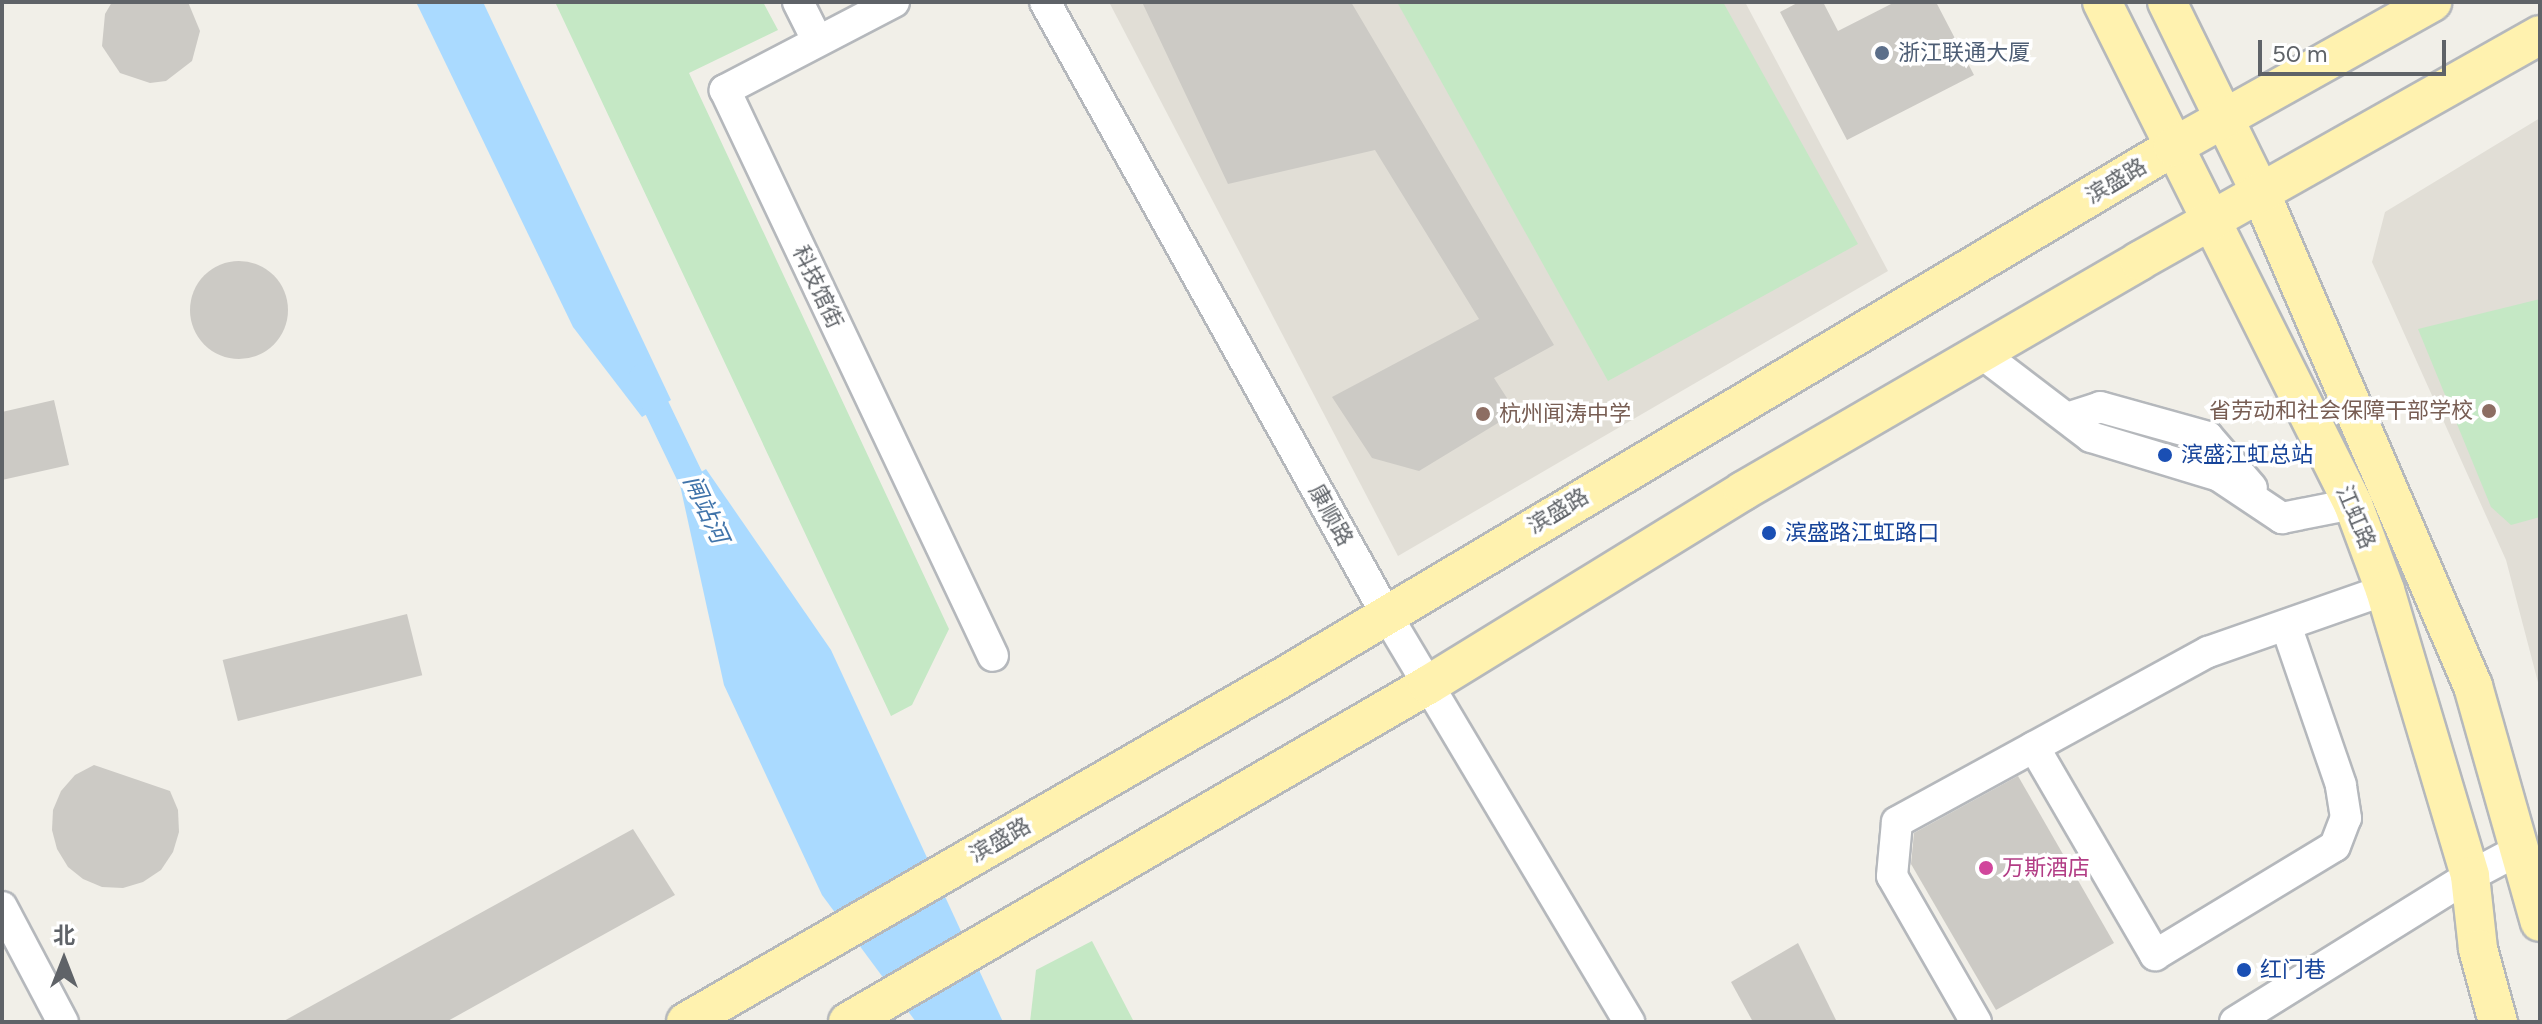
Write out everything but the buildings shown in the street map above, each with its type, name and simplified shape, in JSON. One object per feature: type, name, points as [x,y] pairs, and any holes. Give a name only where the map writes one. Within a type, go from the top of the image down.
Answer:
[{"type":"main road","name":"江虹路","points":[[2102,2],[2353,504],[2385,590],[2470,876],[2478,949],[2498,1022]]},
{"type":"main road","name":"江虹路","points":[[2167,2],[2260,192],[2473,686],[2540,922]]},
{"type":"main road","name":"滨盛路","points":[[686,1022],[1285,676],[2173,147],[2432,2]]},
{"type":"main road","points":[[848,1022],[1428,685],[1743,491],[2209,221],[2540,35]]},
{"type":"street","points":[[798,2],[817,40]]},
{"type":"street","name":"科技馆街","points":[[894,2],[725,90],[993,656]]},
{"type":"street","name":"康顺路","points":[[1045,2],[1386,614],[1629,1022]]},
{"type":"street","points":[[1981,353],[2091,437],[2219,476],[2282,518],[2353,504]]},
{"type":"street","points":[[1976,1022],[1892,876],[1897,822],[2208,652],[2385,590]]},
{"type":"street","points":[[2034,747],[2155,955],[2335,846],[2346,818],[2341,785],[2286,625]]},
{"type":"street","points":[[2235,1022],[2470,876],[2521,849]]},
{"type":"street","points":[[2,907],[63,1022]]},
{"type":"shaded area","name":"杭州闻涛中学","points":[[1109,2],[1745,2],[1888,271],[1398,556]]},
{"type":"shaded area","name":"省劳动和社会保障干部学校","points":[[2540,118],[2540,690],[2506,560],[2372,262],[2385,212]]},
{"type":"green space","points":[[555,2],[763,2],[778,30],[689,73],[949,629],[912,705],[891,716]]},
{"type":"green space","points":[[1397,2],[1723,2],[1858,244],[1608,381]]},
{"type":"green space","points":[[2540,299],[2540,517],[2511,525],[2491,507],[2418,329]]},
{"type":"green space","points":[[1092,941],[1134,1022],[1030,1022],[1036,970]]},
{"type":"water","points":[[416,2],[483,2],[671,400],[642,417],[573,327]]},
{"type":"water","points":[[706,469],[831,650],[1003,1022],[916,1022],[822,895],[724,685],[680,485]]},
{"type":"waterway","name":"闸站河","points":[[642,377],[705,508]]},
{"type":"place","name":"浙江联通大厦","points":[[1882,53]]},
{"type":"place","name":"省劳动和社会保障干部学校","points":[[2489,411]]},
{"type":"place","name":"杭州闻涛中学","points":[[1483,414]]},
{"type":"place","name":"滨盛江虹总站","points":[[2165,455]]},
{"type":"place","name":"滨盛路江虹路口","points":[[1769,533]]},
{"type":"place","name":"万斯酒店","points":[[1986,868]]},
{"type":"place","name":"红门巷","points":[[2244,970]]}]
